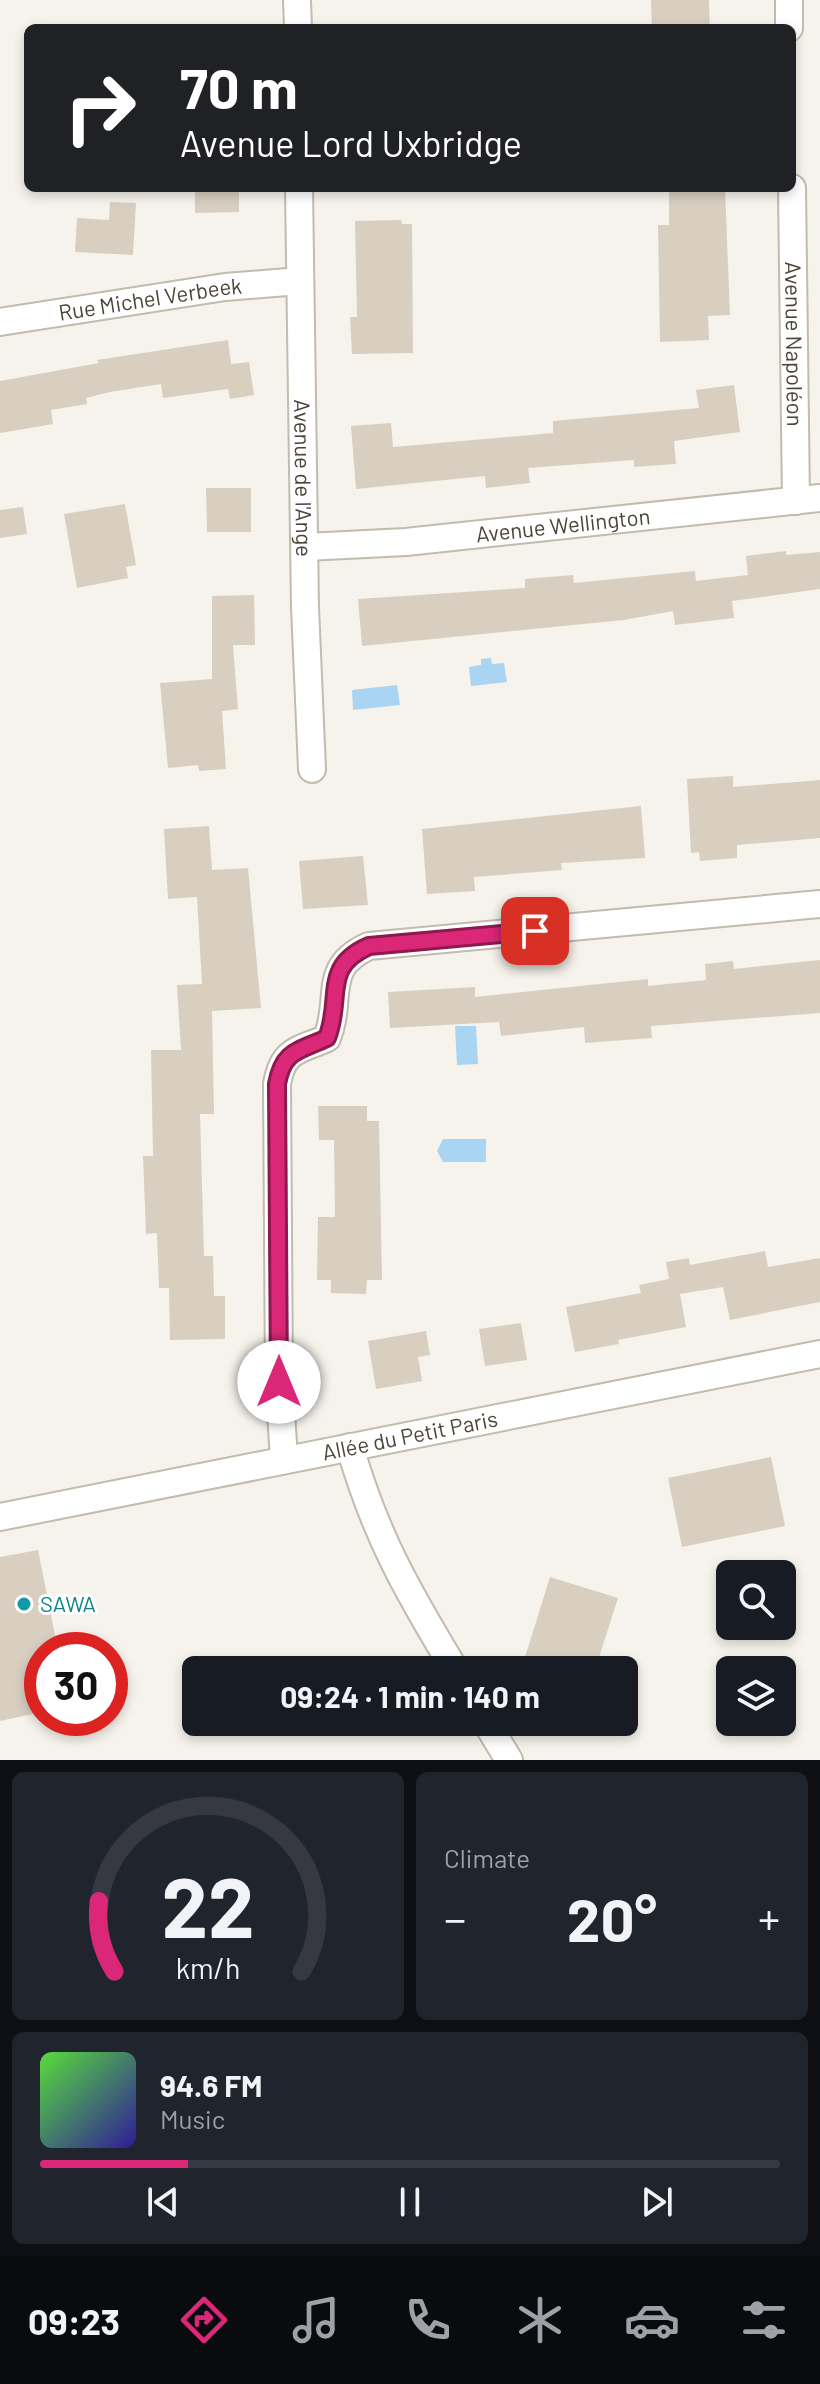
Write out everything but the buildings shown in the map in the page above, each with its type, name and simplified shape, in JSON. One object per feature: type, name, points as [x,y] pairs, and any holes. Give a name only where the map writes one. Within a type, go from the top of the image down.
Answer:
[{"type":"street","points":[[297,0],[298,24]]},
{"type":"street","points":[[789,0],[789,24]]},
{"type":"street","name":"Avenue de l'Ange","points":[[299,192],[312,769]]},
{"type":"street","name":"Avenue Napoléon","points":[[792,192],[808,500]]},
{"type":"street","name":"Rue Michel Verbeek","points":[[0,322],[225,287],[300,281]]},
{"type":"street","name":"Avenue Wellington","points":[[306,547],[406,542],[808,500]]},
{"type":"street","points":[[284,1459],[279,1382],[277,1084],[281,1064],[291,1054],[327,1038],[336,1016],[334,989],[339,969],[349,955],[369,946],[820,904]]},
{"type":"street","name":"Allée du Petit Paris","points":[[0,1517],[820,1354]]},
{"type":"street","points":[[350,1447],[359,1485],[396,1574],[446,1656]]},
{"type":"street","points":[[494,1736],[509,1760]]},
{"type":"water","points":[[491,658],[492,664],[504,663],[507,682],[471,686],[469,667],[481,665],[481,659]]},
{"type":"water","points":[[397,685],[400,705],[353,710],[352,690]]},
{"type":"water","points":[[455,1026],[476,1026],[478,1064],[457,1065]]},
{"type":"water","points":[[443,1139],[486,1139],[486,1162],[443,1162],[437,1151]]},
{"type":"place","name":"SAWA","points":[[24,1604]]},
{"type":"route","points":[[279,1382],[277,1084],[281,1064],[291,1054],[327,1038],[336,1016],[334,989],[339,969],[349,955],[369,946],[535,931]]}]
